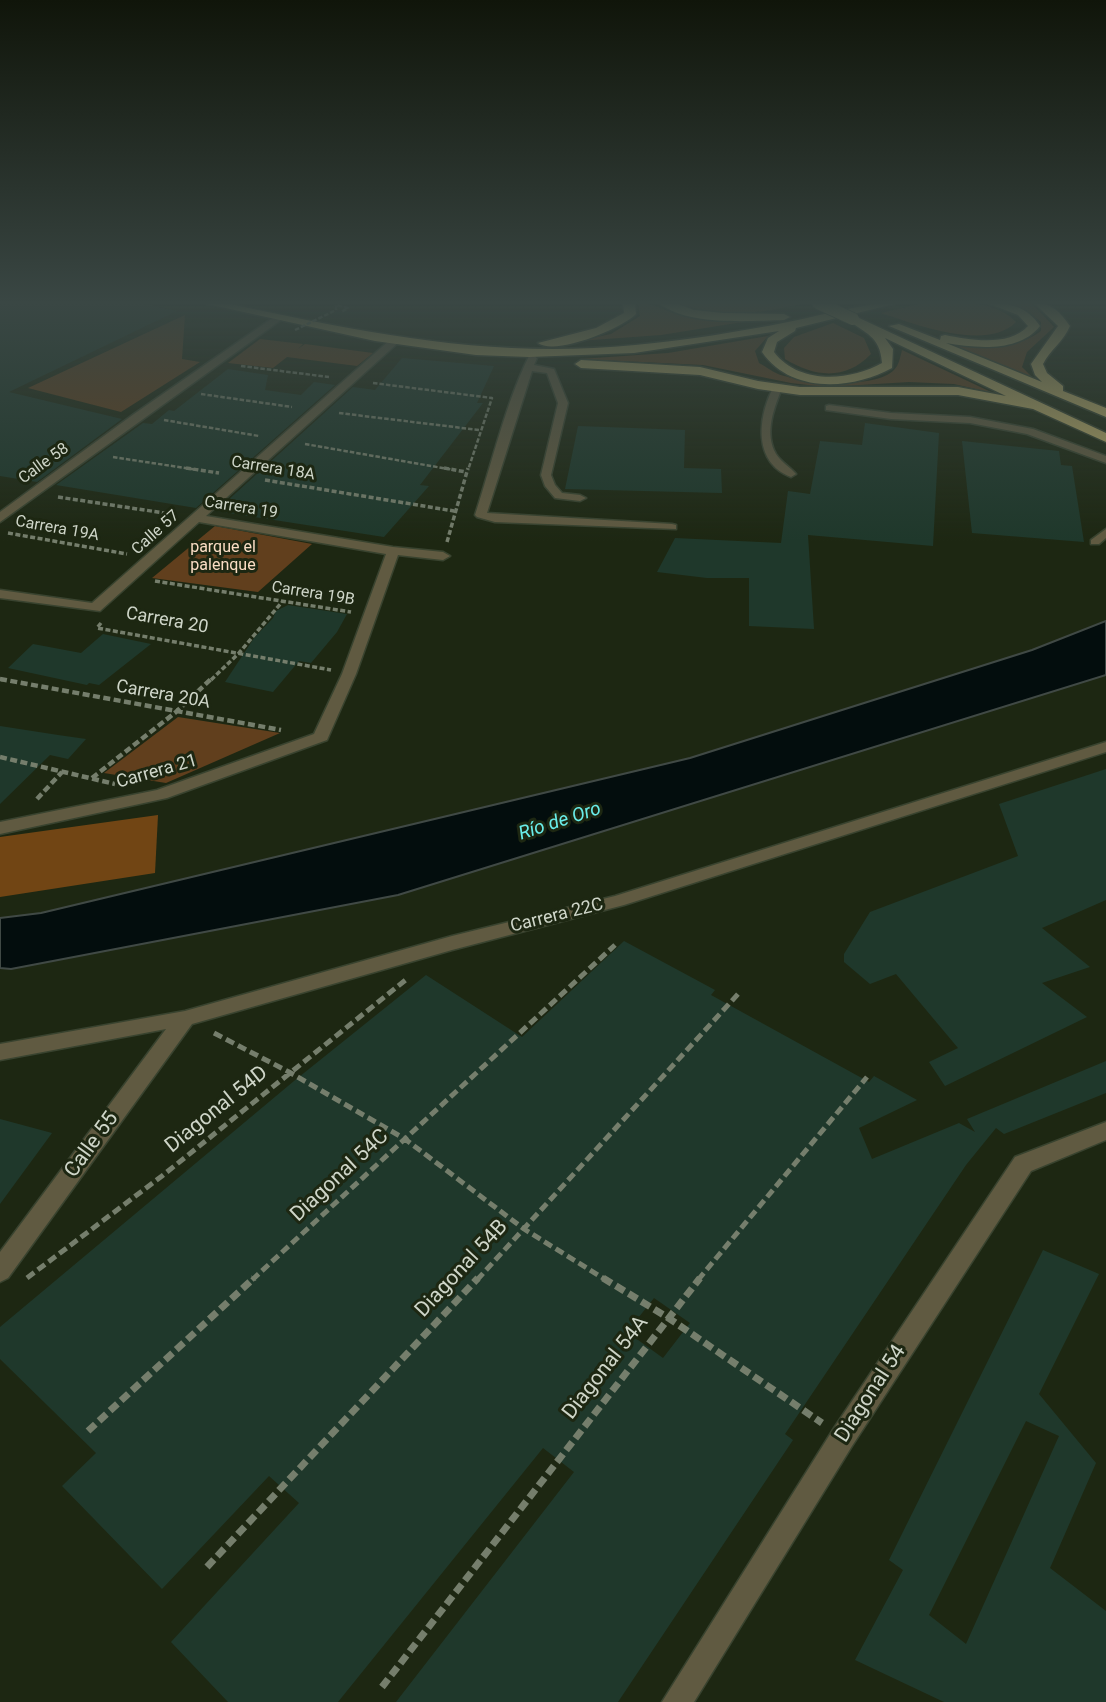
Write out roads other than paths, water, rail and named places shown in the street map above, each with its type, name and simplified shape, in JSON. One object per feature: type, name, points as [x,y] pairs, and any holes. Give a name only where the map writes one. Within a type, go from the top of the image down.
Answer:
[{"type":"highway","points":[[752,382],[828,393],[903,389],[948,390],[1035,405]]},
{"type":"highway","points":[[991,382],[1106,438]]},
{"type":"highway","points":[[1032,382],[1106,413]]},
{"type":"highway","points":[[1052,382],[1084,404]]},
{"type":"street","name":"Calle 58","points":[[0,518],[187,382]]},
{"type":"street","name":"Calle 57","points":[[0,594],[95,608],[348,382]]},
{"type":"street","name":"Carrera 19","points":[[196,518],[393,551],[443,556]]},
{"type":"street","name":"Carrera 21","points":[[0,828],[161,794],[321,737],[349,674],[393,551]]},
{"type":"street","name":"Carrera 22C","points":[[0,1052],[185,1018],[452,943],[618,901],[1106,747]]},
{"type":"street","name":"Calle 55","points":[[0,1271],[185,1018]]},
{"type":"street","name":"Diagonal 54","points":[[677,1702],[843,1437],[1023,1164],[1106,1131]]},
{"type":"lane","points":[[524,382],[481,515],[495,519],[672,527]]},
{"type":"lane","points":[[555,382],[563,403],[546,475],[550,486],[559,496],[580,498]]},
{"type":"lane","points":[[777,388],[764,419],[769,451],[775,464],[791,474]]},
{"type":"lane","points":[[829,408],[891,416],[982,422],[1029,431],[1106,460]]},
{"type":"lane","points":[[1095,542],[1106,531]]},
{"type":"water","name":"Río de Oro","points":[[1106,621],[1106,675],[398,895],[11,969],[0,968],[0,918],[41,913],[690,758],[1032,650]]},
{"type":"park label","name":"parque el palenque","points":[[223,557]]}]
